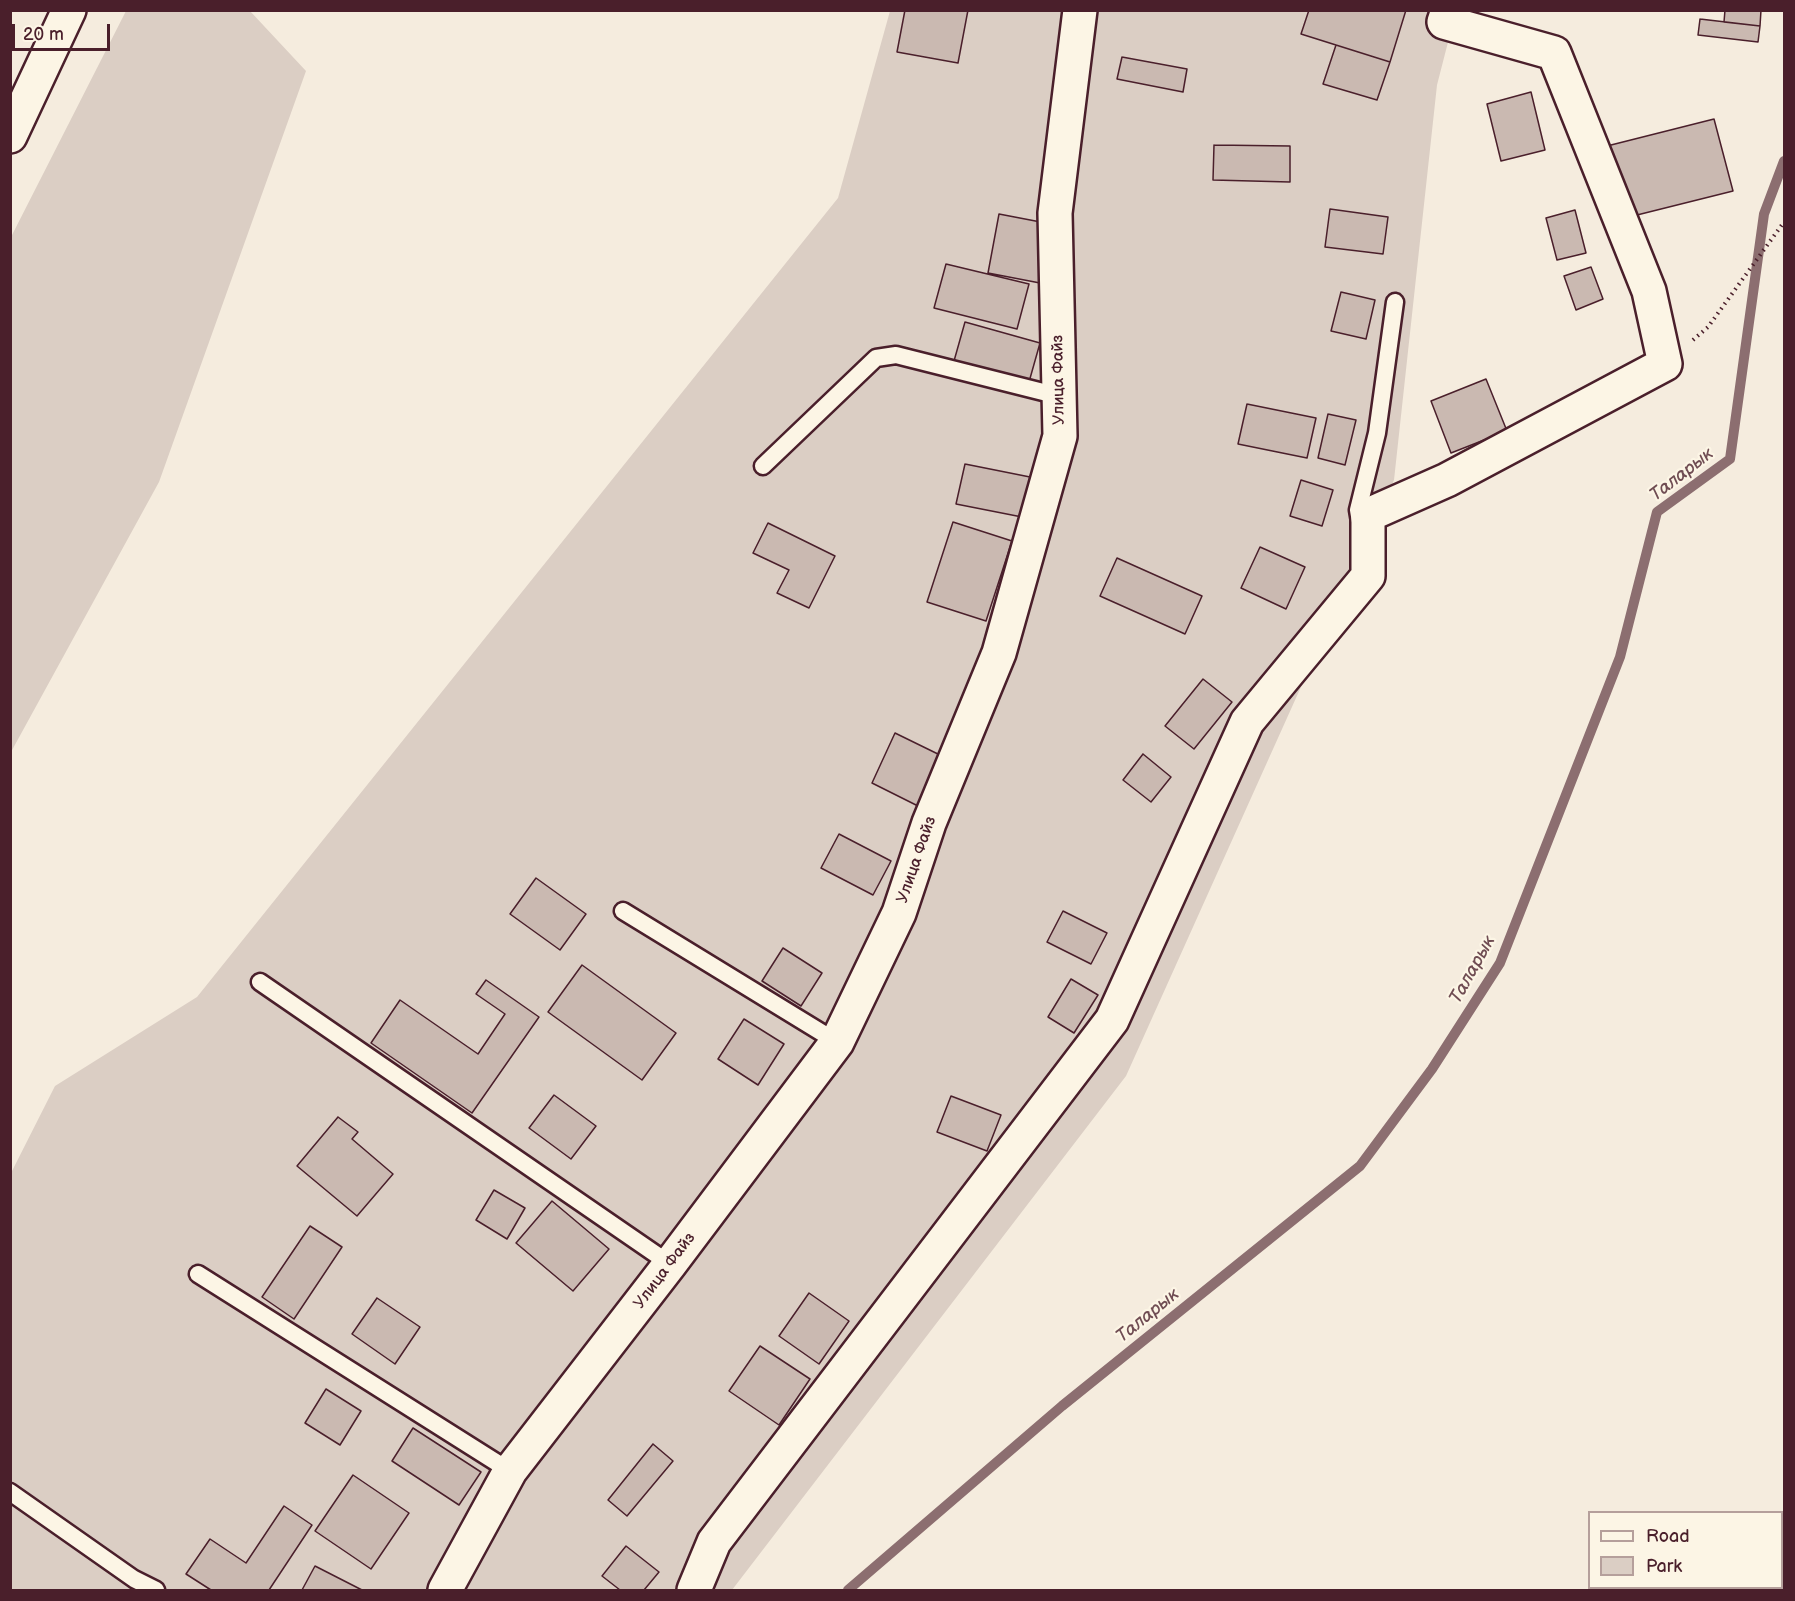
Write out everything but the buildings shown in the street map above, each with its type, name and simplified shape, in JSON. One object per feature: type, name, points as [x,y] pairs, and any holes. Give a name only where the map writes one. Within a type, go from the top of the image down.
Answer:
[{"type":"street","points":[[10,136],[69,10]]},
{"type":"street","name":"Улица Файз","points":[[445,1590],[510,1471],[837,1042],[899,913],[929,823],[999,653],[1060,436],[1055,213],[1080,10]]},
{"type":"street","points":[[694,1590],[714,1542],[1112,1020],[1247,722],[1368,576],[1368,514],[1447,480],[1665,364],[1649,291],[1554,53],[1444,22],[1448,10]]},
{"type":"lane","points":[[1368,576],[1358,510],[1377,434],[1395,302]]},
{"type":"lane","points":[[763,466],[876,358],[896,355],[1059,396]]},
{"type":"lane","points":[[623,911],[837,1042]]},
{"type":"lane","points":[[260,982],[670,1264]]},
{"type":"lane","points":[[198,1274],[510,1471]]},
{"type":"lane","points":[[10,1491],[134,1579],[156,1590]]},
{"type":"path","points":[[1665,364],[1708,327],[1785,222]]},
{"type":"green space","points":[[126,11],[250,11],[306,71],[159,482],[11,752],[11,237]]},
{"type":"green space","points":[[890,11],[1456,11],[1437,85],[1394,480],[1126,1076],[732,1590],[11,1590],[10,1175],[55,1086],[197,997],[838,198]]},
{"type":"waterway","name":"Таларык","points":[[848,1590],[1062,1406],[1360,1166],[1432,1069],[1500,963],[1620,657],[1657,512],[1730,459],[1764,214],[1784,161]]}]
